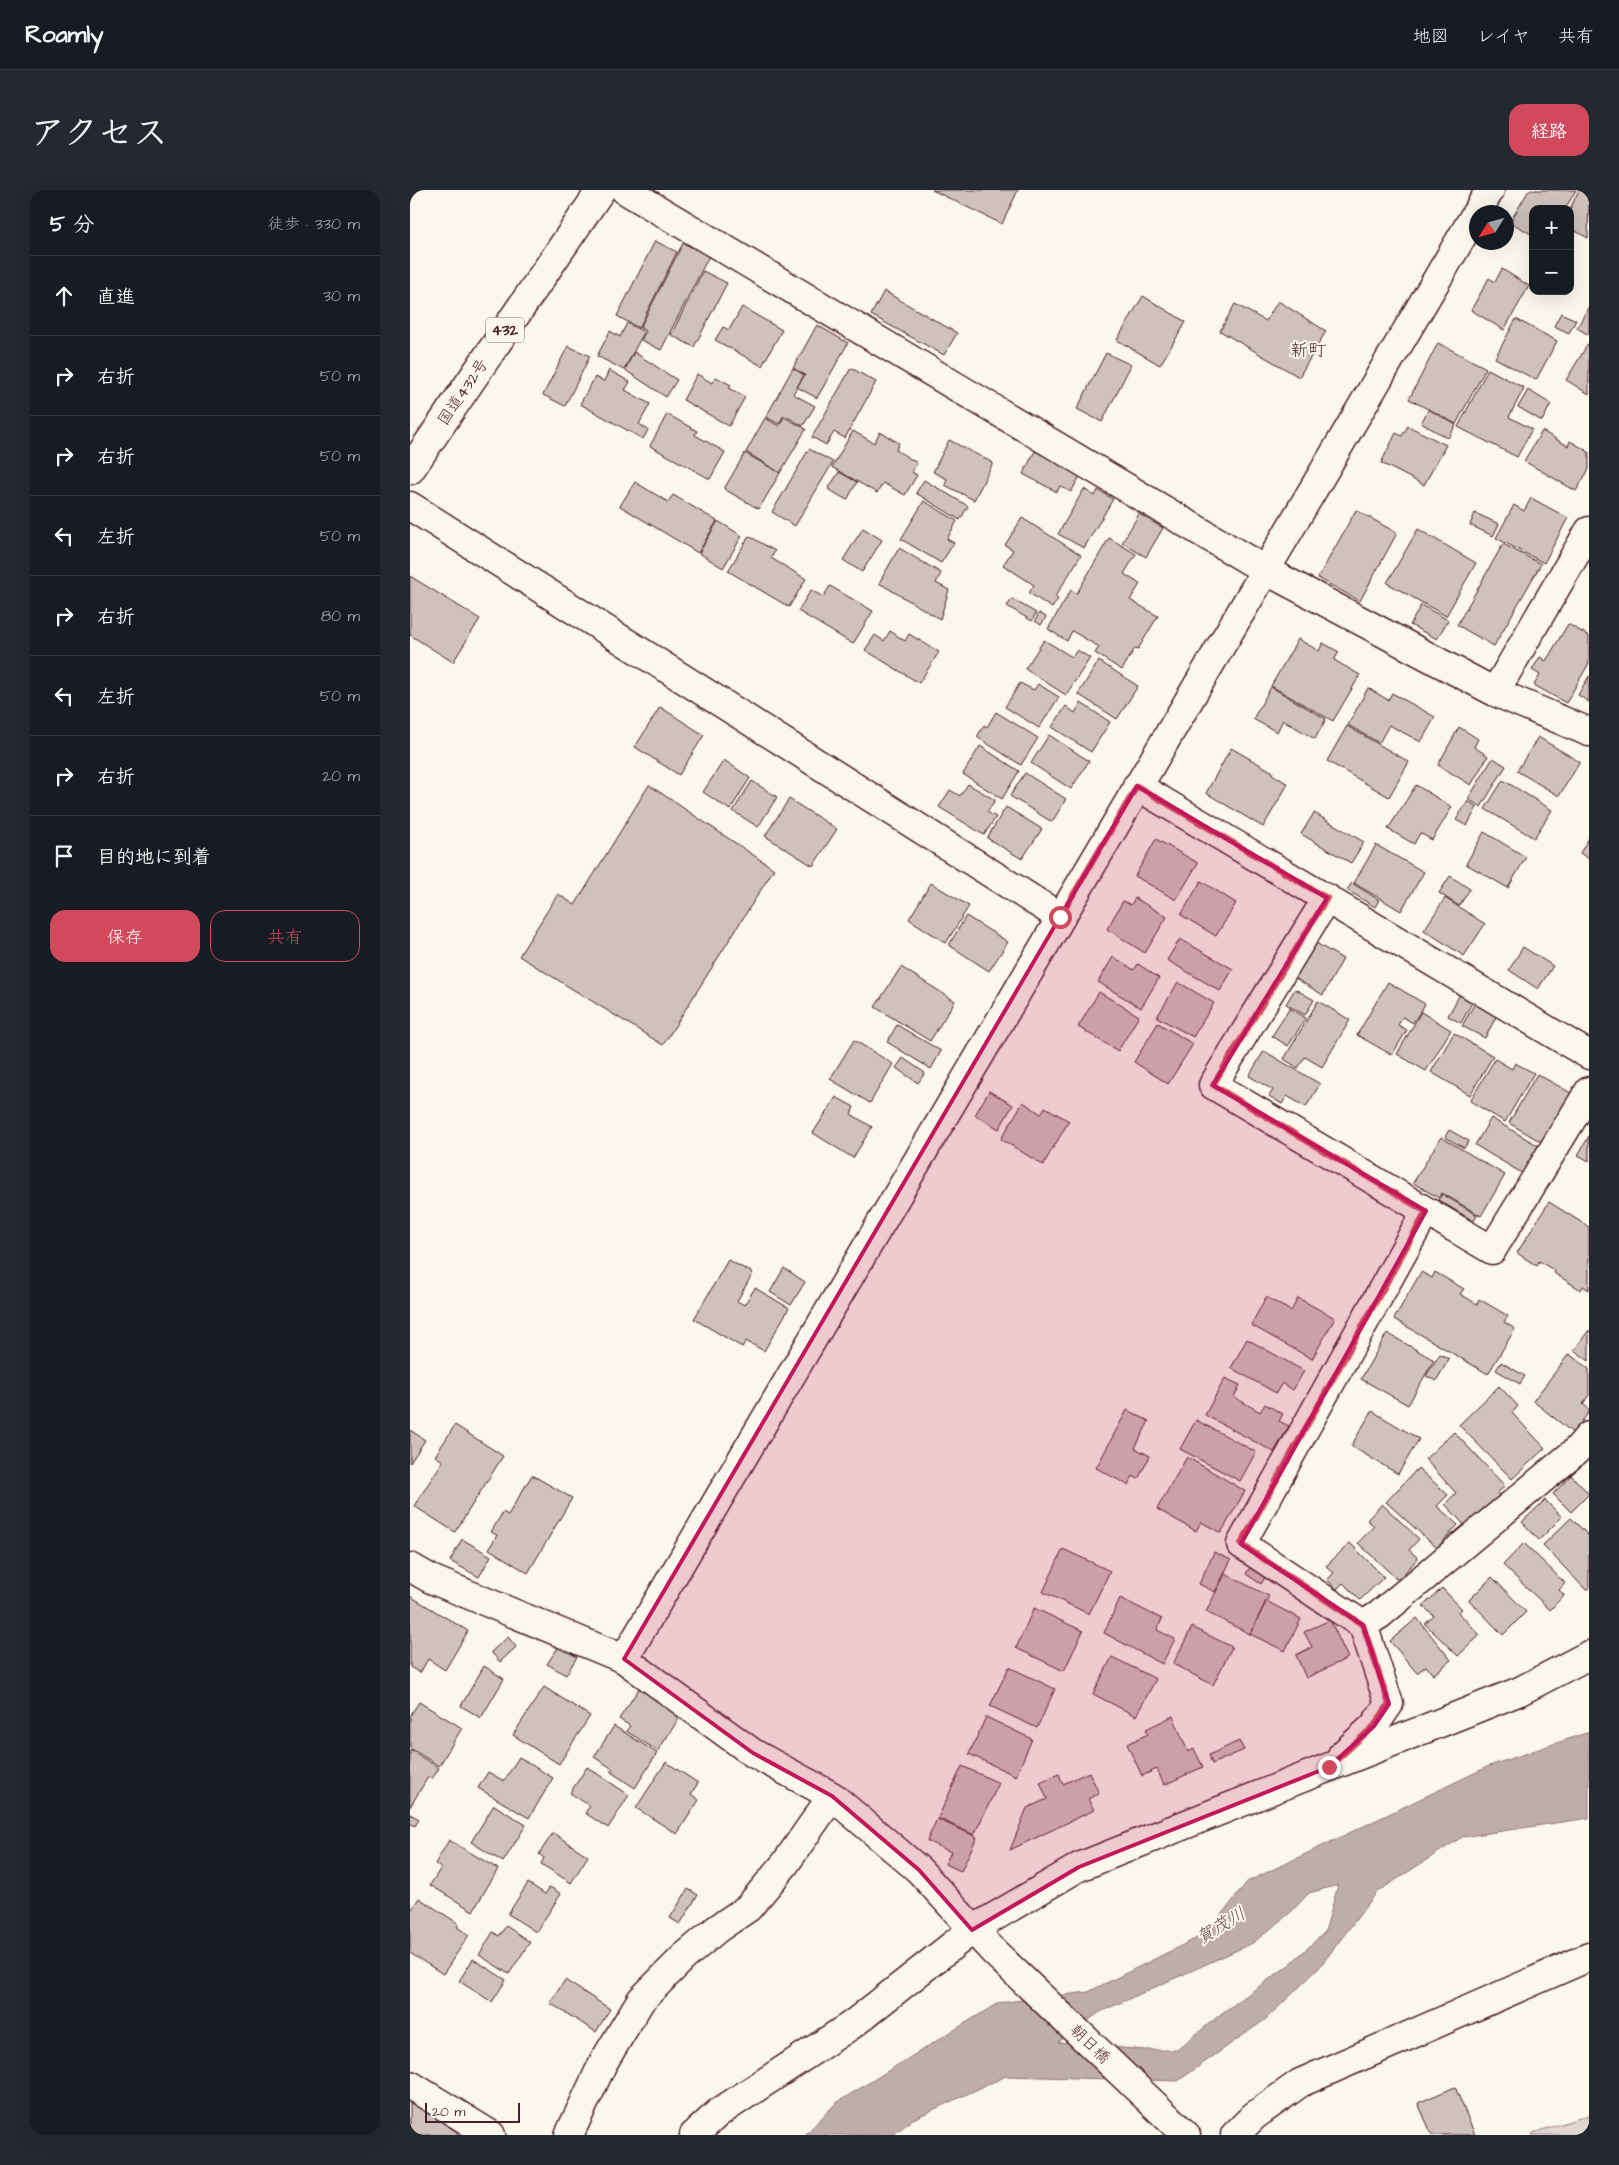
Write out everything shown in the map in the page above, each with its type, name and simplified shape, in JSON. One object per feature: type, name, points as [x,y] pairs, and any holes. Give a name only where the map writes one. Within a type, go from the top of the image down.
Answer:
[{"type":"main road","name":"国道432号","points":[[410,470],[601,190]]},
{"type":"main road","points":[[625,190],[1265,570],[1495,692],[1589,732]]},
{"type":"main road","points":[[1482,205],[1490,190]]},
{"type":"main road","points":[[624,1659],[1137,786],[1469,226]]},
{"type":"main road","points":[[410,506],[1060,917]]},
{"type":"main road","points":[[1495,692],[1589,531]]},
{"type":"main road","points":[[1137,786],[1589,1055]]},
{"type":"main road","points":[[1327,898],[1213,1085],[1492,1250],[1589,1091]]},
{"type":"main road","points":[[1329,1767],[1374,1726],[1389,1704],[1363,1625],[1241,1544],[1426,1212]]},
{"type":"main road","points":[[1363,1625],[1379,1615],[1576,1451],[1589,1436]]},
{"type":"main road","name":"朝日橋","points":[[410,1566],[431,1579],[624,1659],[753,1752],[832,1796],[919,1870],[994,1952],[1186,2135]]},
{"type":"main road","points":[[694,2135],[718,2113],[853,2024],[972,1930],[1079,1867],[1520,1691],[1589,1655]]},
{"type":"main road","points":[[569,2135],[603,2063],[642,2000],[684,1957],[717,1929],[748,1908],[785,1864],[832,1796]]},
{"type":"main road","points":[[1235,2135],[1254,2116],[1300,2083],[1589,1957]]},
{"type":"main road","points":[[410,2085],[491,2135]]},
{"type":"highlighted area","points":[[1137,786],[1327,898],[1213,1085],[1426,1211],[1241,1544],[1363,1625],[1389,1704],[1374,1726],[1329,1767],[1079,1867],[972,1930],[919,1870],[832,1796],[753,1753],[624,1659]]},
{"type":"shaded area","points":[[1589,2115],[1589,2135],[1532,2135],[1533,2133]]},
{"type":"water","name":"賀茂川","points":[[1589,1732],[1589,1818],[1462,1837],[1377,1892],[1319,1968],[1266,2019],[1178,2081],[1006,2076],[913,2119],[893,2135],[805,2135],[836,2103],[998,2003],[1088,1992],[1209,1932],[1247,1882],[1489,1766]],"holes":[[[1338,1885],[1325,1932],[1289,1965],[1222,2013],[1177,2050],[1145,2050],[1058,2042],[1100,2012],[1253,1943],[1291,1912],[1309,1893]]]},
{"type":"building","points":[[932,190],[1018,190],[1002,224]]},
{"type":"building","points":[[1529,190],[1576,190],[1567,205],[1529,205],[1529,233],[1514,224],[1514,215]]},
{"type":"building","points":[[1579,190],[1589,190],[1588,238],[1574,230],[1574,205],[1572,205]]},
{"type":"building","points":[[655,241],[677,252],[639,328],[617,316]]},
{"type":"building","points":[[683,243],[709,256],[661,350],[641,340],[646,331],[640,328]]},
{"type":"building","points":[[1502,269],[1529,286],[1504,330],[1471,310],[1489,278],[1495,282]]},
{"type":"building","points":[[703,271],[727,283],[694,347],[671,335]]},
{"type":"building","points":[[884,291],[957,333],[944,355],[871,315]]},
{"type":"building","points":[[1143,296],[1186,322],[1160,365],[1117,340]]},
{"type":"building","points":[[1278,301],[1326,331],[1299,377],[1220,331],[1235,304],[1266,321]]},
{"type":"building","points":[[1589,306],[1589,335],[1577,328]]},
{"type":"building","points":[[742,307],[782,330],[762,366],[715,340],[723,327],[729,330]]},
{"type":"building","points":[[1561,313],[1576,320],[1569,333],[1554,326]]},
{"type":"building","points":[[1516,319],[1557,341],[1536,380],[1495,358]]},
{"type":"building","points":[[627,323],[644,332],[624,370],[597,356],[610,331],[620,337]]},
{"type":"building","points":[[817,325],[848,343],[817,398],[797,387],[805,375],[793,368]]},
{"type":"building","points":[[1438,343],[1486,368],[1456,424],[1409,399]]},
{"type":"building","points":[[1589,344],[1589,394],[1566,380]]},
{"type":"building","points":[[568,346],[590,356],[565,406],[543,395]]},
{"type":"building","points":[[634,352],[677,380],[666,397],[625,370]]},
{"type":"building","points":[[1106,353],[1131,365],[1102,422],[1077,409]]},
{"type":"building","points":[[793,368],[804,375],[793,394],[815,406],[803,426],[784,415],[779,424],[766,417]]},
{"type":"building","points":[[851,368],[876,382],[845,438],[834,432],[826,445],[812,437]]},
{"type":"building","points":[[1488,369],[1524,388],[1509,417],[1532,429],[1517,457],[1458,427]]},
{"type":"building","points":[[609,370],[630,382],[625,390],[650,404],[639,424],[648,430],[643,439],[580,404],[595,377],[604,381]]},
{"type":"building","points":[[697,374],[712,383],[716,377],[731,385],[729,388],[745,397],[729,426],[683,400]]},
{"type":"building","points":[[1528,390],[1551,404],[1542,421],[1518,407]]},
{"type":"building","points":[[1429,409],[1456,425],[1448,438],[1421,423]]},
{"type":"building","points":[[667,414],[697,431],[695,435],[725,452],[710,479],[650,446]]},
{"type":"building","points":[[784,417],[806,429],[780,473],[746,452],[765,418],[779,426]]},
{"type":"building","points":[[1408,426],[1446,445],[1424,485],[1381,463],[1396,433],[1402,436]]},
{"type":"building","points":[[853,431],[874,443],[880,432],[899,443],[896,450],[917,463],[912,472],[917,475],[905,495],[883,483],[877,493],[832,467]]},
{"type":"building","points":[[1542,431],[1568,446],[1570,441],[1589,452],[1589,469],[1576,491],[1524,461]]},
{"type":"building","points":[[949,440],[993,463],[974,500],[945,485],[947,479],[933,472]]},
{"type":"building","points":[[809,449],[833,462],[795,526],[772,512]]},
{"type":"building","points":[[1035,451],[1080,476],[1071,492],[1060,486],[1057,492],[1023,474]]},
{"type":"building","points":[[745,453],[780,473],[759,509],[724,489]]},
{"type":"building","points":[[839,472],[857,482],[847,500],[828,489]]},
{"type":"building","points":[[924,480],[968,506],[960,520],[916,493]]},
{"type":"building","points":[[635,482],[668,502],[673,495],[717,521],[698,553],[620,506]]},
{"type":"building","points":[[1084,489],[1095,496],[1098,490],[1113,499],[1084,548],[1058,534]]},
{"type":"building","points":[[1531,498],[1568,518],[1544,563],[1496,538],[1514,505],[1524,511]]},
{"type":"building","points":[[924,501],[957,521],[947,539],[954,543],[941,563],[901,539]]},
{"type":"building","points":[[1356,510],[1397,533],[1360,601],[1318,578]]},
{"type":"building","points":[[1475,513],[1499,524],[1493,536],[1470,525]]},
{"type":"building","points":[[1139,514],[1163,528],[1146,557],[1122,543]]},
{"type":"building","points":[[1022,518],[1081,555],[1055,597],[1058,599],[1052,608],[1029,593],[1034,585],[1003,565],[1013,550],[1005,545]]},
{"type":"building","points":[[718,521],[742,536],[723,568],[699,553]]},
{"type":"building","points":[[863,528],[882,540],[862,572],[843,560]]},
{"type":"building","points":[[1418,529],[1476,563],[1446,616],[1387,583]]},
{"type":"building","points":[[749,536],[775,551],[771,558],[806,579],[789,607],[728,571]]},
{"type":"building","points":[[1109,538],[1136,554],[1124,574],[1140,584],[1130,600],[1158,616],[1138,649],[1135,648],[1122,670],[1095,653],[1099,647],[1072,631],[1067,641],[1048,629],[1071,590],[1077,593]]},
{"type":"building","points":[[1503,544],[1541,564],[1494,646],[1457,625]]},
{"type":"building","points":[[899,548],[941,573],[936,583],[949,590],[940,619],[879,583]]},
{"type":"building","points":[[410,576],[480,619],[453,662],[410,635]]},
{"type":"building","points":[[830,586],[873,611],[853,644],[798,611],[811,590],[823,597]]},
{"type":"building","points":[[1012,599],[1036,613],[1032,621],[1007,606]]},
{"type":"building","points":[[1421,605],[1448,620],[1437,639],[1410,625]]},
{"type":"building","points":[[1039,613],[1046,617],[1041,625],[1035,621]]},
{"type":"building","points":[[1568,624],[1589,636],[1589,663],[1566,703],[1534,685],[1540,675],[1532,670],[1540,657],[1546,661]]},
{"type":"building","points":[[890,631],[905,641],[909,634],[939,652],[919,683],[865,650],[875,635],[884,641]]},
{"type":"building","points":[[1298,639],[1319,651],[1323,643],[1339,652],[1334,660],[1360,675],[1333,721],[1271,686]]},
{"type":"building","points":[[1044,640],[1072,657],[1077,650],[1090,658],[1066,695],[1025,669]]},
{"type":"building","points":[[1099,661],[1138,686],[1117,719],[1078,694]]},
{"type":"building","points":[[1589,676],[1589,702],[1578,695]]},
{"type":"building","points":[[1020,683],[1034,690],[1038,684],[1059,697],[1039,728],[1005,707]]},
{"type":"building","points":[[1271,687],[1326,719],[1315,739],[1283,720],[1277,732],[1253,719]]},
{"type":"building","points":[[1368,688],[1388,700],[1392,693],[1435,717],[1421,742],[1389,725],[1379,743],[1348,725]]},
{"type":"building","points":[[1081,703],[1110,722],[1091,752],[1052,727],[1066,706],[1075,713]]},
{"type":"building","points":[[660,707],[704,735],[679,775],[635,747]]},
{"type":"building","points":[[996,712],[1038,738],[1021,765],[977,737],[984,725],[987,727]]},
{"type":"building","points":[[1347,726],[1409,762],[1389,797],[1327,761]]},
{"type":"building","points":[[1459,727],[1478,739],[1474,747],[1488,756],[1471,785],[1438,765]]},
{"type":"building","points":[[1049,735],[1089,761],[1071,789],[1031,763]]},
{"type":"building","points":[[1538,737],[1580,762],[1559,796],[1517,771]]},
{"type":"building","points":[[980,746],[1019,771],[1002,799],[963,774]]},
{"type":"building","points":[[1231,748],[1273,772],[1272,774],[1288,784],[1263,827],[1206,793]]},
{"type":"building","points":[[1493,758],[1506,766],[1481,807],[1468,799]]},
{"type":"building","points":[[724,760],[750,778],[730,810],[703,792]]},
{"type":"building","points":[[1025,773],[1066,799],[1052,822],[1010,796]]},
{"type":"building","points":[[1503,780],[1552,810],[1534,838],[1485,809]]},
{"type":"building","points":[[752,781],[777,797],[758,827],[733,811]]},
{"type":"building","points":[[968,784],[995,800],[987,812],[996,817],[984,835],[939,807],[950,790],[960,796]]},
{"type":"building","points":[[649,785],[774,869],[663,1045],[519,956],[558,894],[575,905]]},
{"type":"building","points":[[1416,785],[1452,807],[1432,840],[1420,833],[1414,844],[1388,829]]},
{"type":"building","points":[[789,799],[837,829],[813,866],[765,836]]},
{"type":"building","points":[[1468,801],[1477,807],[1467,826],[1456,820]]},
{"type":"building","points":[[1006,807],[1042,829],[1022,859],[987,838]]},
{"type":"building","points":[[1314,813],[1364,842],[1351,863],[1301,834]]},
{"type":"building","points":[[1484,832],[1526,857],[1508,888],[1466,864]]},
{"type":"building","points":[[1589,838],[1589,859],[1580,853]]},
{"type":"building","points":[[1156,839],[1198,863],[1176,900],[1135,876]]},
{"type":"building","points":[[1376,845],[1424,872],[1401,911],[1354,883]]},
{"type":"building","points":[[1450,876],[1470,889],[1459,906],[1439,893]]},
{"type":"building","points":[[1201,881],[1236,903],[1216,936],[1181,915]]},
{"type":"building","points":[[931,883],[969,906],[946,943],[909,919]]},
{"type":"building","points":[[1352,883],[1379,900],[1375,907],[1347,890]]},
{"type":"building","points":[[1135,898],[1167,917],[1145,953],[1107,929],[1123,901],[1131,905]]},
{"type":"building","points":[[1445,898],[1485,924],[1464,956],[1424,930]]},
{"type":"building","points":[[966,916],[1008,942],[989,971],[949,945]]},
{"type":"building","points":[[1180,939],[1233,969],[1220,991],[1167,960]]},
{"type":"building","points":[[1316,943],[1343,959],[1323,995],[1295,978]]},
{"type":"building","points":[[1523,947],[1553,966],[1538,989],[1509,970]]},
{"type":"building","points":[[1113,957],[1134,970],[1138,964],[1159,978],[1141,1008],[1098,982]]},
{"type":"building","points":[[901,967],[955,1001],[930,1041],[875,1007]]},
{"type":"building","points":[[1178,982],[1214,1003],[1193,1037],[1157,1017]]},
{"type":"building","points":[[1388,982],[1425,1004],[1413,1023],[1403,1017],[1398,1025],[1407,1030],[1392,1055],[1357,1035]]},
{"type":"building","points":[[1295,989],[1314,1000],[1305,1015],[1286,1004]]},
{"type":"building","points":[[1099,992],[1139,1016],[1118,1051],[1078,1027]]},
{"type":"building","points":[[1460,994],[1473,1001],[1461,1023],[1448,1016]]},
{"type":"building","points":[[1318,1001],[1350,1020],[1322,1067],[1305,1057],[1298,1068],[1284,1059]]},
{"type":"building","points":[[1475,1003],[1497,1015],[1485,1038],[1462,1026]]},
{"type":"building","points":[[1290,1008],[1306,1018],[1288,1046],[1272,1036]]},
{"type":"building","points":[[1421,1012],[1451,1030],[1426,1071],[1397,1054]]},
{"type":"building","points":[[1158,1023],[1193,1044],[1168,1084],[1134,1062]]},
{"type":"building","points":[[897,1025],[941,1051],[931,1069],[887,1042]]},
{"type":"building","points":[[1454,1033],[1493,1056],[1470,1095],[1431,1072]]},
{"type":"building","points":[[854,1040],[893,1064],[870,1103],[830,1079]]},
{"type":"building","points":[[1264,1051],[1320,1084],[1306,1107],[1287,1096],[1282,1104],[1269,1096],[1273,1090],[1249,1076]]},
{"type":"building","points":[[903,1058],[925,1073],[918,1083],[896,1068]]},
{"type":"building","points":[[1495,1059],[1512,1069],[1515,1063],[1534,1073],[1505,1122],[1470,1101]]},
{"type":"building","points":[[1537,1074],[1571,1093],[1543,1143],[1509,1123]]},
{"type":"building","points":[[989,1091],[1013,1105],[999,1129],[975,1115]]},
{"type":"building","points":[[836,1097],[854,1107],[851,1114],[872,1127],[853,1158],[813,1133]]},
{"type":"building","points":[[1023,1102],[1041,1114],[1045,1107],[1069,1121],[1043,1165],[1001,1139]]},
{"type":"building","points":[[1491,1118],[1542,1148],[1525,1175],[1475,1145]]},
{"type":"building","points":[[1449,1130],[1469,1141],[1464,1148],[1445,1137]]},
{"type":"building","points":[[1589,1136],[1589,1161],[1578,1155]]},
{"type":"building","points":[[1441,1137],[1505,1175],[1481,1216],[1442,1193],[1439,1198],[1413,1183]]},
{"type":"building","points":[[1442,1194],[1477,1215],[1474,1221],[1438,1200]]},
{"type":"building","points":[[1549,1202],[1589,1227],[1589,1290],[1583,1286],[1581,1290],[1539,1261],[1537,1266],[1517,1253]]},
{"type":"building","points":[[728,1260],[753,1273],[737,1301],[744,1305],[755,1288],[789,1308],[764,1351],[746,1341],[742,1347],[694,1319]]},
{"type":"building","points":[[784,1268],[805,1282],[791,1305],[770,1292]]},
{"type":"building","points":[[1421,1272],[1432,1278],[1435,1272],[1464,1289],[1460,1294],[1477,1304],[1479,1299],[1508,1316],[1504,1322],[1515,1329],[1488,1374],[1394,1319]]},
{"type":"building","points":[[1266,1297],[1291,1311],[1298,1298],[1335,1318],[1312,1359],[1251,1325]]},
{"type":"building","points":[[1589,1330],[1589,1361],[1574,1350]]},
{"type":"building","points":[[1387,1333],[1434,1360],[1408,1405],[1361,1379]]},
{"type":"building","points":[[1247,1339],[1304,1371],[1293,1390],[1282,1383],[1276,1393],[1231,1368]]},
{"type":"building","points":[[1440,1354],[1449,1359],[1436,1381],[1426,1376]]},
{"type":"building","points":[[1569,1354],[1589,1369],[1589,1395],[1583,1404],[1589,1409],[1589,1412],[1573,1433],[1533,1401]]},
{"type":"building","points":[[1501,1362],[1525,1376],[1520,1384],[1496,1370]]},
{"type":"building","points":[[1225,1378],[1240,1385],[1234,1397],[1260,1412],[1265,1404],[1283,1414],[1279,1421],[1289,1426],[1274,1452],[1205,1415]]},
{"type":"building","points":[[1499,1386],[1518,1406],[1512,1413],[1545,1448],[1512,1479],[1459,1425]]},
{"type":"building","points":[[1127,1410],[1149,1421],[1135,1448],[1150,1456],[1138,1479],[1133,1476],[1128,1485],[1096,1468]]},
{"type":"building","points":[[1372,1411],[1419,1439],[1398,1474],[1351,1446]]},
{"type":"building","points":[[1196,1420],[1256,1452],[1240,1481],[1180,1449]]},
{"type":"building","points":[[455,1425],[503,1456],[455,1532],[414,1506],[443,1461],[435,1456]]},
{"type":"building","points":[[410,1430],[425,1440],[410,1463]]},
{"type":"building","points":[[1454,1432],[1505,1486],[1497,1493],[1501,1497],[1468,1529],[1445,1504],[1456,1493],[1425,1459]]},
{"type":"building","points":[[1187,1457],[1245,1491],[1221,1533],[1201,1522],[1196,1531],[1157,1509]]},
{"type":"building","points":[[1418,1468],[1448,1495],[1437,1506],[1458,1525],[1437,1548],[1386,1502]]},
{"type":"building","points":[[532,1475],[572,1498],[528,1573],[489,1549],[497,1535],[491,1532],[503,1512],[508,1515]]},
{"type":"building","points":[[1571,1475],[1589,1494],[1571,1512],[1553,1494]]},
{"type":"building","points":[[1545,1500],[1562,1517],[1539,1540],[1522,1522]]},
{"type":"building","points":[[1382,1504],[1419,1539],[1409,1550],[1418,1558],[1398,1580],[1358,1543],[1374,1526],[1367,1520]]},
{"type":"building","points":[[1571,1518],[1589,1536],[1589,1588],[1586,1590],[1543,1545]]},
{"type":"building","points":[[462,1539],[491,1556],[479,1577],[450,1561]]},
{"type":"building","points":[[1350,1543],[1384,1577],[1360,1600],[1343,1583],[1337,1589],[1327,1580],[1334,1573],[1326,1566]]},
{"type":"building","points":[[1524,1543],[1565,1583],[1559,1590],[1564,1595],[1550,1610],[1503,1565]]},
{"type":"building","points":[[1063,1549],[1110,1571],[1089,1614],[1043,1592]]},
{"type":"building","points":[[1214,1552],[1231,1560],[1215,1592],[1199,1584]]},
{"type":"building","points":[[1252,1564],[1267,1574],[1261,1584],[1246,1574]]},
{"type":"building","points":[[1225,1574],[1269,1596],[1250,1634],[1206,1612]]},
{"type":"building","points":[[1492,1577],[1526,1612],[1503,1635],[1469,1600]]},
{"type":"building","points":[[1442,1588],[1462,1609],[1458,1612],[1480,1635],[1458,1656],[1425,1624],[1434,1616],[1423,1606]]},
{"type":"building","points":[[410,1596],[468,1631],[445,1670],[428,1659],[420,1673],[410,1667]]},
{"type":"building","points":[[1120,1598],[1162,1619],[1157,1630],[1175,1639],[1162,1664],[1104,1633]]},
{"type":"building","points":[[1266,1601],[1301,1619],[1285,1651],[1250,1634]]},
{"type":"building","points":[[1034,1608],[1083,1631],[1064,1671],[1016,1648]]},
{"type":"building","points":[[1417,1618],[1451,1660],[1433,1675],[1426,1666],[1417,1673],[1390,1641]]},
{"type":"building","points":[[1330,1620],[1348,1658],[1306,1678],[1296,1655],[1312,1647],[1304,1632]]},
{"type":"building","points":[[1192,1627],[1232,1647],[1213,1685],[1173,1664]]},
{"type":"building","points":[[508,1637],[516,1647],[500,1662],[491,1652]]},
{"type":"building","points":[[559,1646],[577,1657],[566,1675],[547,1664]]},
{"type":"building","points":[[1112,1657],[1156,1679],[1136,1716],[1093,1694]]},
{"type":"building","points":[[484,1666],[504,1679],[481,1718],[461,1706]]},
{"type":"building","points":[[1009,1667],[1055,1689],[1037,1728],[990,1706]]},
{"type":"building","points":[[544,1687],[590,1716],[559,1764],[513,1735]]},
{"type":"building","points":[[640,1687],[681,1715],[658,1751],[626,1731],[630,1726],[619,1719]]},
{"type":"building","points":[[419,1702],[462,1728],[439,1766],[410,1748],[410,1716]]},
{"type":"building","points":[[1173,1716],[1188,1752],[1194,1749],[1203,1767],[1164,1785],[1157,1769],[1142,1776],[1127,1744],[1148,1734],[1146,1729]]},
{"type":"building","points":[[986,1717],[1032,1739],[1016,1776],[969,1754]]},
{"type":"building","points":[[614,1726],[657,1753],[635,1788],[611,1772],[613,1769],[594,1757]]},
{"type":"building","points":[[1239,1741],[1244,1750],[1212,1764],[1209,1755]]},
{"type":"building","points":[[410,1750],[439,1768],[432,1779],[428,1777],[410,1807]]},
{"type":"building","points":[[519,1757],[553,1778],[529,1818],[478,1788],[488,1772],[504,1781]]},
{"type":"building","points":[[666,1762],[698,1783],[691,1794],[699,1800],[677,1834],[636,1808]]},
{"type":"building","points":[[962,1766],[999,1783],[974,1835],[938,1818]]},
{"type":"building","points":[[587,1767],[629,1795],[608,1828],[585,1813],[590,1806],[570,1793]]},
{"type":"building","points":[[1089,1772],[1099,1793],[1088,1799],[1094,1810],[1010,1850],[1027,1808],[1047,1799],[1040,1782],[1059,1774],[1063,1784]]},
{"type":"building","points":[[494,1805],[526,1825],[503,1862],[471,1842]]},
{"type":"building","points":[[410,1814],[419,1819],[415,1826],[410,1823]]},
{"type":"building","points":[[937,1819],[977,1837],[961,1871],[945,1864],[951,1852],[927,1841]]},
{"type":"building","points":[[553,1833],[588,1856],[571,1883],[541,1864],[544,1858],[539,1854]]},
{"type":"building","points":[[449,1840],[498,1869],[473,1911],[430,1885],[441,1868],[435,1864]]},
{"type":"building","points":[[528,1883],[545,1894],[550,1887],[561,1894],[536,1932],[508,1914]]},
{"type":"building","points":[[688,1889],[698,1895],[680,1924],[670,1918]]},
{"type":"building","points":[[419,1898],[459,1924],[457,1927],[469,1935],[443,1974],[410,1953],[410,1912]]},
{"type":"building","points":[[506,1926],[530,1942],[509,1974],[479,1955],[493,1932],[499,1936]]},
{"type":"building","points":[[473,1959],[506,1980],[492,2002],[459,1981]]},
{"type":"building","points":[[565,1980],[610,2009],[596,2032],[550,2003]]},
{"type":"building","points":[[1455,2087],[1475,2135],[1432,2135],[1418,2103]]},
{"type":"building","points":[[410,2102],[462,2135],[410,2135]]},
{"type":"district","name":"新町","points":[[1308,350]]},
{"type":"route","points":[[1060,917],[1137,786],[1327,898],[1213,1085],[1426,1212],[1241,1544],[1363,1625],[1389,1704],[1374,1726],[1329,1767]]}]
